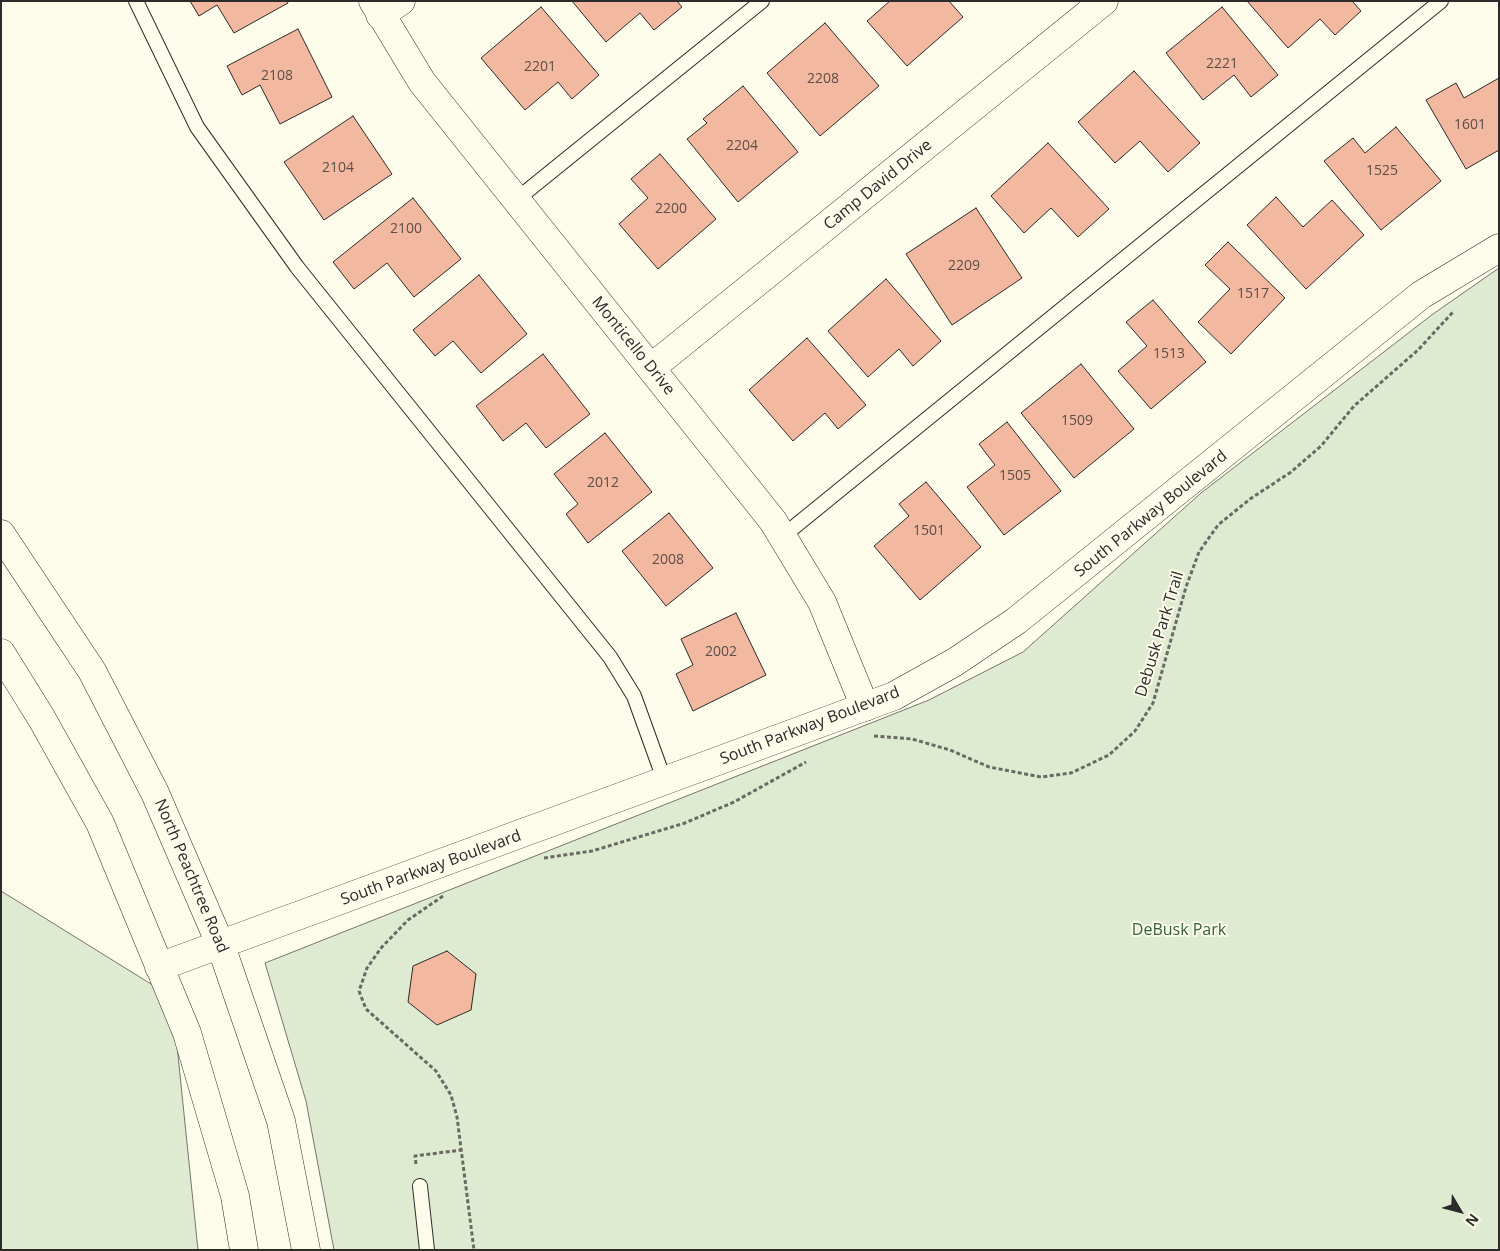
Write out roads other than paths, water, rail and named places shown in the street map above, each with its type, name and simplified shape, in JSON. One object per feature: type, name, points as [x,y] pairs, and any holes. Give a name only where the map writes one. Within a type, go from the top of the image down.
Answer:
[{"type":"street","name":"Camp David Drive","points":[[651,368],[1104,1]]},
{"type":"street","name":"Monticello Drive","points":[[385,6],[422,82],[783,536],[822,602],[865,707]]},
{"type":"street","name":"South Parkway Boulevard","points":[[160,967],[894,696],[955,662],[1016,621],[1421,295],[1499,248]]},
{"type":"street","name":"North Peachtree Road","points":[[1,534],[92,671],[156,793],[221,946],[281,1121],[306,1250]]},
{"type":"street","points":[[1,653],[42,719],[100,823],[187,1033],[235,1196],[244,1250]]},
{"type":"lane","points":[[136,1],[197,127],[297,267],[610,657],[634,696],[665,782]]},
{"type":"lane","points":[[516,200],[762,1]]},
{"type":"lane","points":[[783,536],[1441,1]]},
{"type":"lane","points":[[420,1186],[427,1250]]},
{"type":"park label","name":"DeBusk Park","points":[[1179,930]]}]
